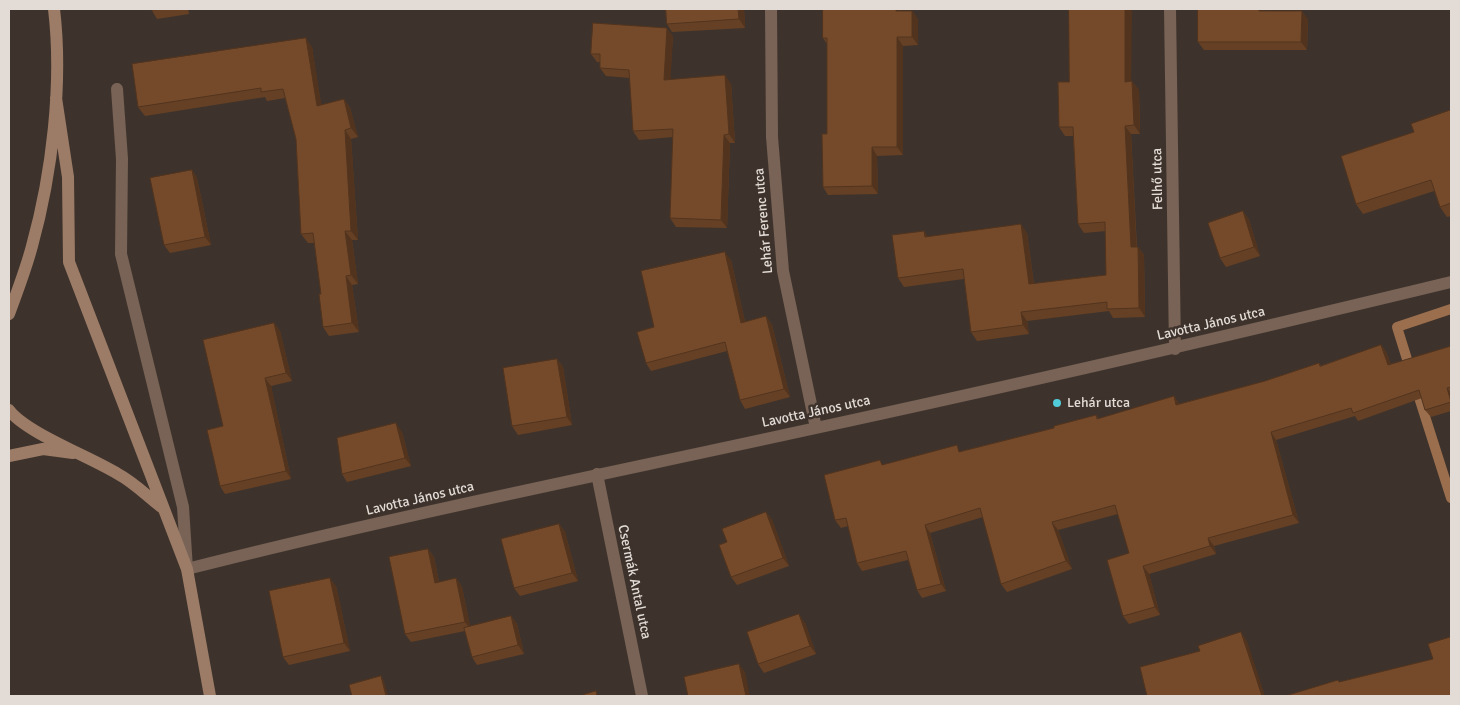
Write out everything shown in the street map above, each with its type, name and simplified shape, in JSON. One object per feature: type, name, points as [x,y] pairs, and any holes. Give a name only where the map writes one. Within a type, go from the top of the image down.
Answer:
[{"type":"main road","points":[[9,314],[34,236],[47,178],[56,98],[57,39],[54,9]]},
{"type":"main road","points":[[56,98],[68,177],[69,262],[187,569],[210,696]]},
{"type":"main road","points":[[9,410],[14,417],[41,434],[120,474],[164,509]]},
{"type":"main road","points":[[9,456],[43,449],[82,455]]},
{"type":"street","name":"Lehár Ferenc utca","points":[[772,9],[772,138],[782,271],[816,428]]},
{"type":"street","name":"Felhő utca","points":[[1170,9],[1176,348]]},
{"type":"street","points":[[117,89],[122,159],[121,254],[183,508],[187,569]]},
{"type":"street","name":"Lavotta János utca","points":[[187,569],[251,552],[597,474],[816,428],[1176,348],[1451,282]]},
{"type":"street","name":"Csermák Antal utca","points":[[597,474],[642,696]]},
{"type":"building","points":[[666,9],[738,9],[739,19],[667,24]]},
{"type":"building","points":[[823,9],[896,9],[896,11],[912,11],[912,37],[897,37],[897,147],[872,147],[872,186],[823,187],[822,134],[827,134],[827,38],[823,38]]},
{"type":"building","points":[[1069,9],[1125,9],[1125,82],[1132,81],[1134,125],[1125,126],[1131,247],[1138,247],[1139,308],[1107,309],[1107,302],[1021,312],[1023,325],[971,332],[963,269],[898,278],[892,235],[924,231],[925,237],[1021,224],[1029,284],[1106,275],[1105,222],[1078,224],[1073,127],[1059,127],[1058,82],[1069,82]]},
{"type":"building","points":[[1198,9],[1302,11],[1301,42],[1198,42]]},
{"type":"building","points":[[593,23],[667,28],[664,80],[725,75],[729,134],[724,135],[721,220],[670,218],[673,129],[633,131],[629,70],[600,68],[600,54],[591,54]]},
{"type":"building","points":[[306,38],[317,106],[344,99],[351,128],[345,130],[351,231],[345,231],[351,275],[346,276],[352,323],[323,327],[319,294],[321,294],[313,233],[301,234],[296,139],[283,89],[261,92],[261,88],[138,107],[132,64]]},
{"type":"building","points":[[1451,110],[1451,203],[1440,207],[1431,180],[1356,204],[1341,156],[1414,132],[1411,124]]},
{"type":"building","points":[[192,170],[205,237],[164,245],[150,178]]},
{"type":"building","points":[[1243,211],[1254,247],[1220,258],[1208,223]]},
{"type":"building","points":[[725,252],[741,323],[766,316],[784,389],[740,400],[725,342],[646,363],[637,332],[654,327],[641,271]]},
{"type":"building","points":[[274,323],[286,373],[265,378],[286,471],[220,486],[207,430],[223,426],[203,340]]},
{"type":"building","points":[[1381,345],[1388,365],[1451,346],[1451,387],[1447,388],[1451,402],[1425,410],[1419,390],[1353,413],[1351,408],[1271,432],[1293,515],[1208,538],[1210,546],[1143,566],[1155,607],[1123,616],[1107,560],[1129,553],[1115,505],[1052,522],[1066,561],[1001,584],[980,508],[925,525],[941,584],[917,590],[906,551],[857,563],[846,518],[835,520],[824,475],[880,460],[882,465],[957,445],[959,452],[1054,428],[1054,426],[1096,415],[1097,419],[1174,396],[1176,405],[1265,381],[1319,363],[1320,366]]},
{"type":"building","points":[[557,359],[567,417],[512,426],[503,368]]},
{"type":"building","points":[[396,423],[405,458],[342,474],[337,438]]},
{"type":"building","points":[[766,512],[783,558],[731,577],[719,545],[727,542],[722,529]]},
{"type":"building","points":[[559,524],[572,573],[514,588],[501,539]]},
{"type":"building","points":[[428,549],[435,583],[456,578],[465,622],[405,634],[389,557]]},
{"type":"building","points":[[330,578],[344,643],[283,657],[269,591]]},
{"type":"building","points":[[799,614],[810,646],[758,664],[747,632]]},
{"type":"building","points":[[511,616],[518,645],[472,657],[464,628]]},
{"type":"building","points":[[1241,632],[1262,696],[1147,696],[1140,667],[1200,651],[1198,646]]},
{"type":"building","points":[[1451,637],[1451,696],[1285,696],[1338,680],[1339,682],[1433,659],[1428,644]]},
{"type":"building","points":[[739,664],[746,696],[688,696],[684,677]]},
{"type":"building","points":[[381,676],[386,696],[352,696],[349,685]]},
{"type":"building","points":[[596,691],[597,696],[579,696]]},
{"type":"waterway","points":[[1411,372],[1397,327],[1451,309]]},
{"type":"waterway","points":[[1416,388],[1451,498]]},
{"type":"place","name":"Lehár utca","points":[[1057,403]]}]
